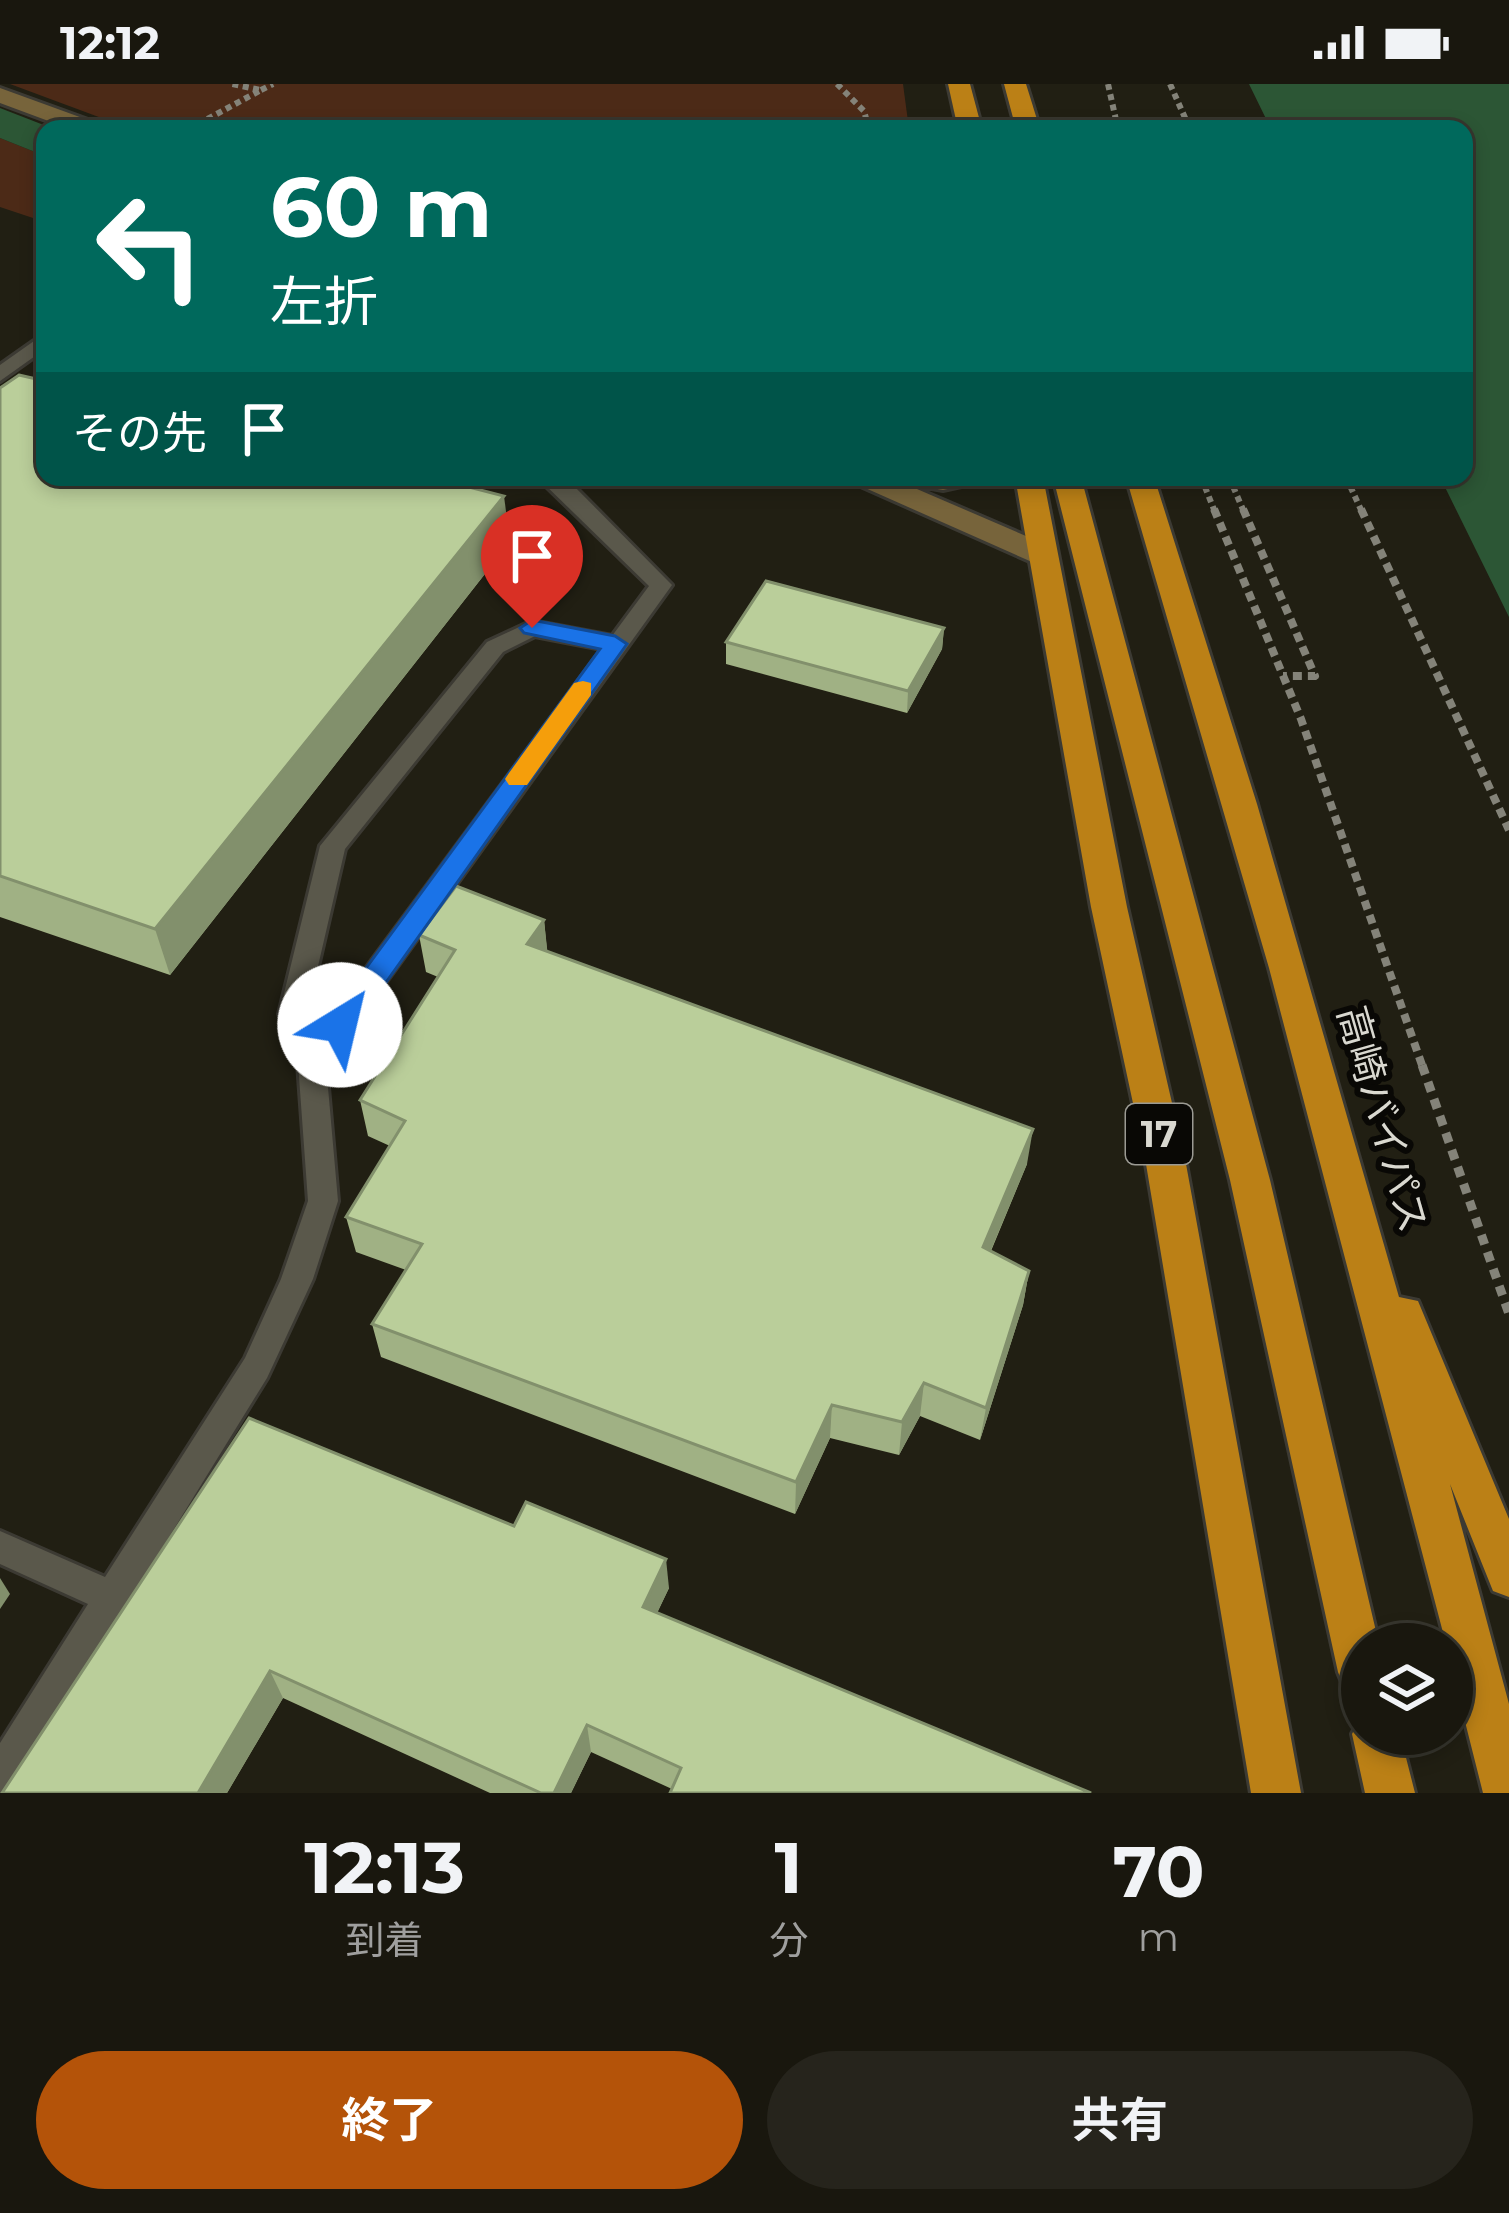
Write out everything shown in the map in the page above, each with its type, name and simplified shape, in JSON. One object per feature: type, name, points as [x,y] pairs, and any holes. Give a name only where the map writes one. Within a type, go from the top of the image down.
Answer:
[{"type":"highway","points":[[959,84],[967,120]]},
{"type":"highway","points":[[1015,84],[1025,120]]},
{"type":"highway","name":"17","points":[[1031,486],[1109,907],[1166,1164],[1276,1793]]},
{"type":"highway","name":"17","points":[[1069,486],[1250,1180],[1351,1623]]},
{"type":"highway","name":"高崎バイパス","points":[[1143,486],[1202,669],[1348,1178],[1508,1793]]},
{"type":"highway","points":[[1348,1178],[1509,1575]]},
{"type":"highway","points":[[1381,1755],[1390,1793]]},
{"type":"street","points":[[0,95],[67,120]]},
{"type":"street","points":[[885,486],[1043,555]]},
{"type":"lane","points":[[0,375],[36,347]]},
{"type":"lane","points":[[312,1063],[661,585],[563,486]]},
{"type":"lane","points":[[0,1778],[256,1368],[297,1279],[322,1201],[312,1063],[293,1014],[333,846],[495,647],[532,628],[615,644]]},
{"type":"lane","points":[[0,1547],[112,1598]]},
{"type":"path","points":[[232,84],[261,91]]},
{"type":"path","points":[[206,120],[273,84]]},
{"type":"path","points":[[837,84],[864,111],[866,120]]},
{"type":"path","points":[[1108,84],[1116,120]]},
{"type":"path","points":[[1170,84],[1186,120]]},
{"type":"path","points":[[1205,486],[1283,676],[1509,1314]]},
{"type":"path","points":[[1233,486],[1315,676],[1283,676]]},
{"type":"path","points":[[1350,486],[1509,830]]},
{"type":"shaded area","points":[[10,84],[903,84],[908,120],[107,120]]},
{"type":"shaded area","points":[[1249,84],[1509,84],[1509,617],[1444,486],[1473,486],[1473,120],[1267,120]]},
{"type":"shaded area","points":[[0,108],[36,122],[36,152],[0,138]]},
{"type":"shaded area","points":[[0,138],[36,152],[36,219],[0,207]]},
{"type":"building","points":[[19,375],[36,379],[36,486],[465,486],[504,496],[155,929],[0,876],[0,388]]},
{"type":"building","points":[[766,581],[944,628],[908,691],[726,642]]},
{"type":"building","points":[[456,886],[544,920],[527,944],[1033,1129],[983,1247],[1029,1271],[986,1408],[924,1383],[902,1422],[832,1405],[796,1482],[372,1324],[422,1244],[346,1217],[405,1121],[360,1100],[455,950],[419,935]]},
{"type":"building","points":[[249,1418],[514,1526],[526,1502],[666,1559],[643,1607],[1091,1793],[670,1793],[681,1768],[587,1725],[554,1793],[541,1793],[270,1671],[198,1793],[2,1793]]},
{"type":"slow traffic","points":[[518,779],[583,689]]},
{"type":"route","points":[[340,1025],[615,644],[532,628]]}]
